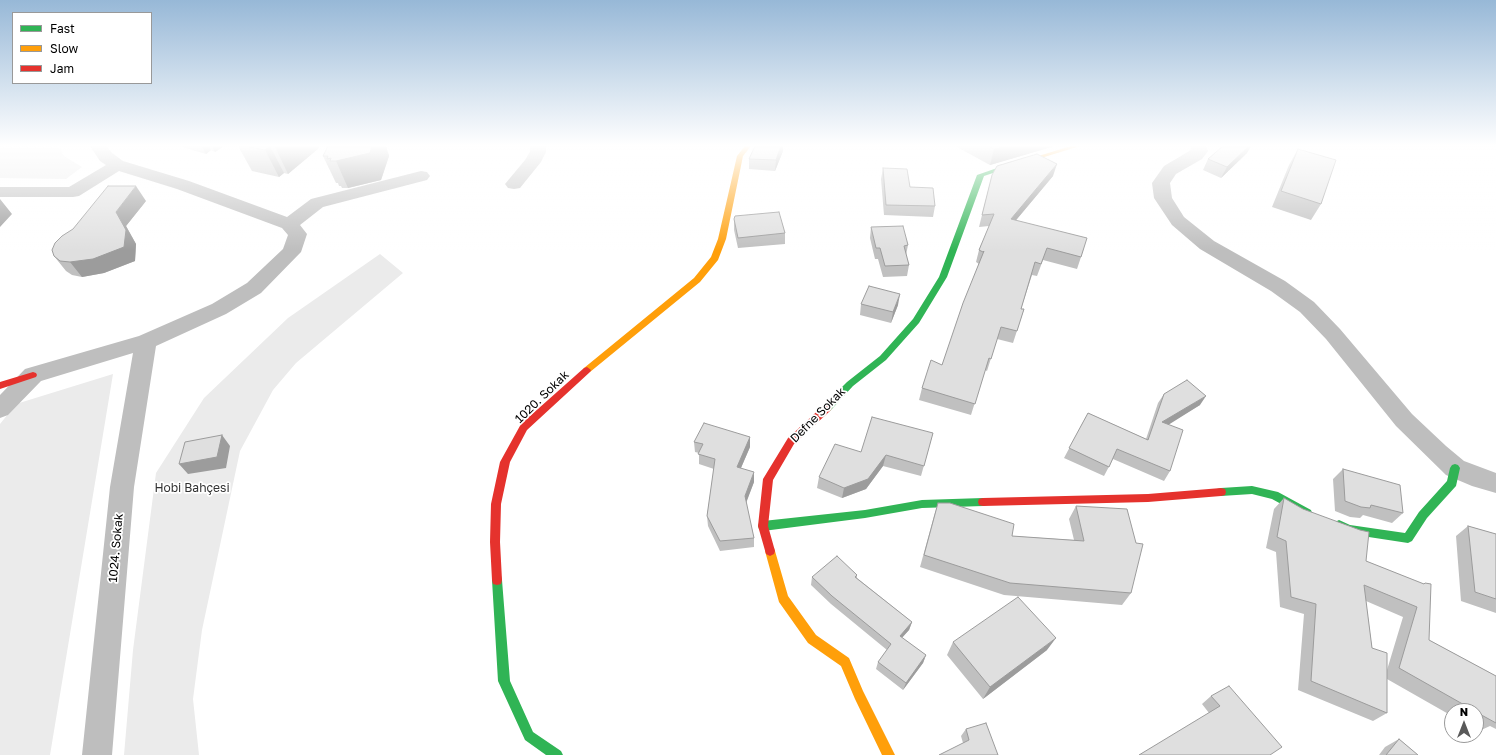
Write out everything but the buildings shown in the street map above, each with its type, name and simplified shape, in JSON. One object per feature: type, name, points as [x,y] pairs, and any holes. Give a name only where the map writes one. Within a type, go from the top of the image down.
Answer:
[{"type":"street","points":[[0,192],[73,192],[91,181]]},
{"type":"street","points":[[0,386],[33,374],[146,342],[219,309],[254,288],[291,252],[298,234],[289,224],[171,181]]},
{"type":"street","points":[[289,224],[317,203],[401,181]]},
{"type":"street","name":"1020. Sokak","points":[[557,755],[529,736],[504,681],[495,542],[496,504],[505,462],[524,427],[584,373],[697,280],[715,258],[722,239],[735,181]]},
{"type":"street","name":"Defne Sokak","points":[[889,755],[859,695],[845,662],[812,639],[783,598],[764,526],[768,479],[791,441],[828,407],[850,384],[883,358],[916,321],[943,277],[979,181]]},
{"type":"street","points":[[1163,181],[1163,198],[1178,221],[1208,245],[1278,286],[1307,307],[1333,334],[1404,420],[1455,468],[1481,479],[1496,483]]},
{"type":"street","name":"1024. Sokak","points":[[97,755],[122,487],[146,342]]},
{"type":"street","points":[[0,377],[33,374]]},
{"type":"street","points":[[0,409],[33,374]]},
{"type":"street","points":[[1329,522],[1349,529],[1408,538],[1423,514],[1452,483],[1455,468]]},
{"type":"street","points":[[764,526],[865,514],[922,504],[1148,498],[1252,490],[1274,495],[1302,511],[1316,516]]},
{"type":"green space","name":"Hobi Bahçesi","points":[[380,254],[403,273],[296,363],[273,390],[240,451],[202,630],[193,699],[199,755],[124,755],[133,650],[156,473],[204,398],[288,318]]},
{"type":"green space","points":[[113,374],[50,755],[0,755],[0,424],[16,404]]},
{"type":"traffic: fast","points":[[827,408],[850,384],[883,358],[916,321],[943,277],[979,181]]},
{"type":"traffic: fast","points":[[1339,525],[1349,529],[1408,538],[1423,515],[1452,483],[1455,468]]},
{"type":"traffic: fast","points":[[1221,492],[1252,490],[1274,495],[1307,513]]},
{"type":"traffic: fast","points":[[763,526],[865,514],[922,504],[983,502]]},
{"type":"traffic: fast","points":[[497,580],[504,681],[529,736],[557,755]]},
{"type":"traffic: slow","points":[[587,370],[697,280],[715,258],[722,239],[735,181]]},
{"type":"traffic: slow","points":[[770,551],[783,598],[812,639],[845,662],[859,695],[889,755]]},
{"type":"traffic: jam","points":[[497,580],[495,542],[496,504],[505,462],[524,427],[587,370]]},
{"type":"traffic: jam","points":[[0,386],[33,375]]},
{"type":"traffic: jam","points":[[770,551],[763,526],[768,479],[791,441],[827,408]]},
{"type":"traffic: jam","points":[[983,502],[1148,498],[1221,492]]}]
